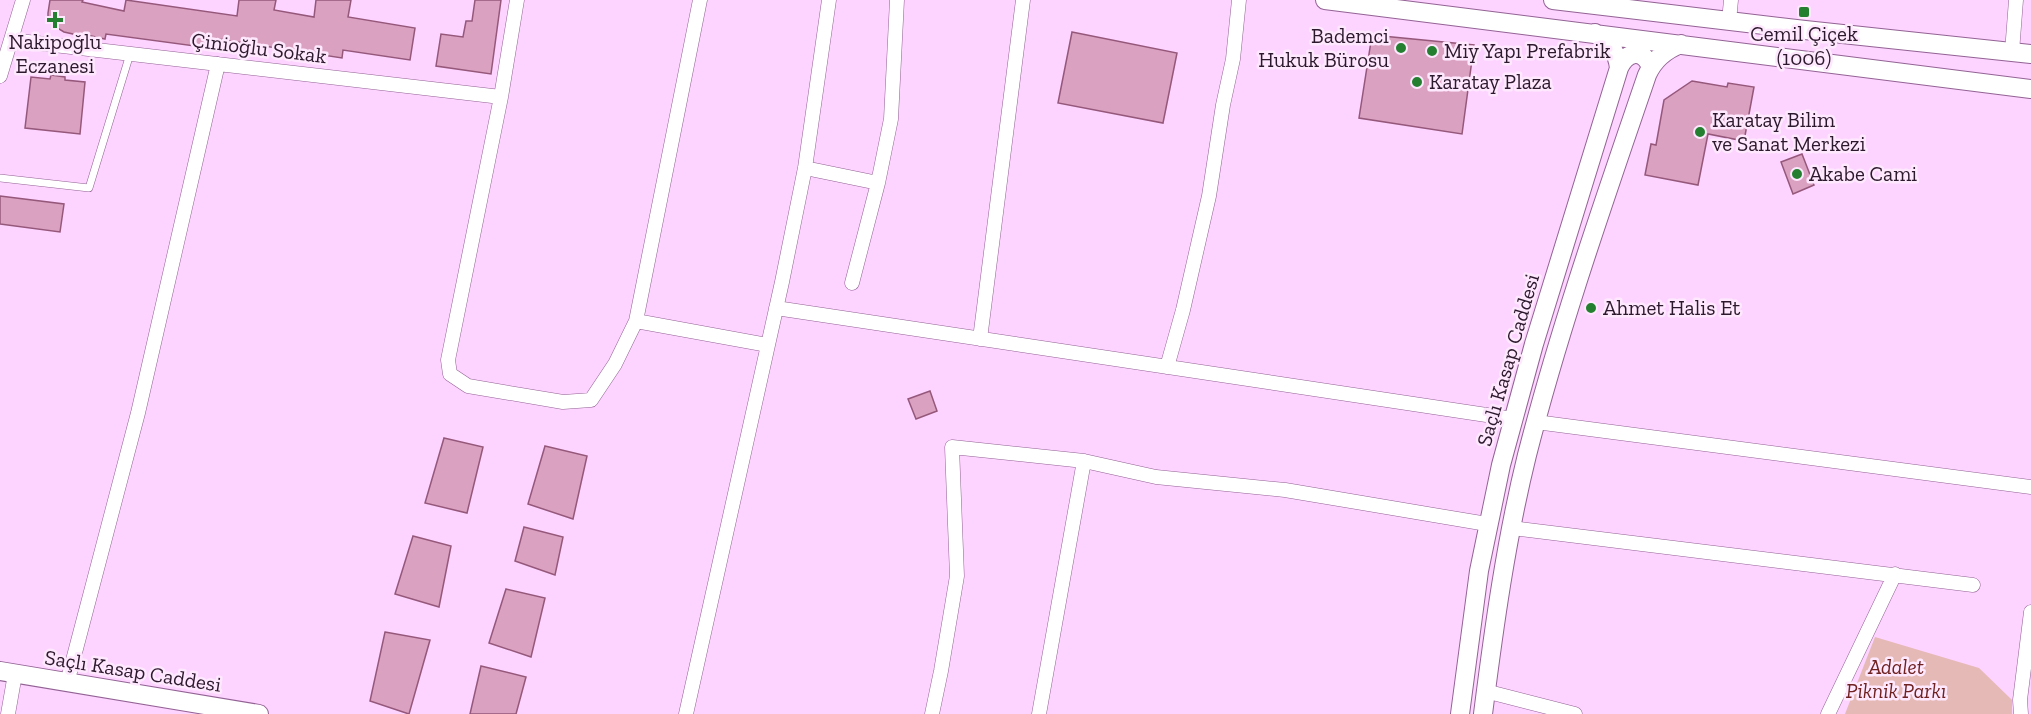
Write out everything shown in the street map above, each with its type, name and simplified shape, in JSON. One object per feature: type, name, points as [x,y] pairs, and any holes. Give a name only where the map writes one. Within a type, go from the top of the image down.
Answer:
[{"type":"street","points":[[0,76],[23,0]]},
{"type":"street","points":[[518,0],[501,97],[448,360],[450,374],[468,386],[563,402],[591,400],[615,364],[636,321],[700,0]]},
{"type":"street","points":[[686,714],[805,168],[829,0]]},
{"type":"street","points":[[852,284],[878,183],[891,119],[897,0]]},
{"type":"street","points":[[980,339],[1023,0]]},
{"type":"street","points":[[1167,367],[1183,310],[1209,196],[1223,105],[1233,59],[1239,0]]},
{"type":"street","points":[[1325,0],[2031,89]]},
{"type":"street","points":[[1552,0],[2031,54]]},
{"type":"street","points":[[1729,21],[1731,0]]},
{"type":"street","points":[[2012,52],[2016,0]]},
{"type":"street","points":[[1595,33],[1605,38],[1612,47],[1619,68]]},
{"type":"street","name":"Çinioğlu Sokak","points":[[11,40],[501,97]]},
{"type":"street","points":[[1619,68],[1624,59],[1632,54],[1642,55],[1650,67],[1662,54],[1681,44]]},
{"type":"street","points":[[67,683],[140,402],[218,64]]},
{"type":"street","name":"Saçlı Kasap Caddesi","points":[[1482,714],[1499,593],[1547,379],[1650,67]]},
{"type":"street","name":"Saçlı Kasap Caddesi","points":[[1460,714],[1487,524],[1513,418],[1619,68]]},
{"type":"street","points":[[805,168],[878,183]]},
{"type":"street","points":[[776,308],[1513,418]]},
{"type":"street","points":[[636,321],[768,345]]},
{"type":"street","points":[[1536,422],[2031,487]]},
{"type":"street","points":[[932,714],[957,576],[952,447],[1084,461],[1156,477],[1285,490],[1487,524]]},
{"type":"street","points":[[1039,714],[1084,461]]},
{"type":"street","points":[[1512,528],[1973,585]]},
{"type":"street","points":[[1828,714],[1895,574]]},
{"type":"street","points":[[2021,714],[2020,700],[2031,612]]},
{"type":"street","points":[[7,672],[8,714]]},
{"type":"street","name":"Saçlı Kasap Caddesi","points":[[7,672],[259,714]]},
{"type":"street","points":[[1485,691],[1575,714]]},
{"type":"lane","points":[[0,178],[89,188],[130,54]]},
{"type":"green space","name":"Adalet Piknik Parkı","points":[[1875,637],[1979,668],[2012,700],[2012,714],[1845,714]]},
{"type":"building","points":[[50,0],[83,0],[82,2],[124,11],[126,0],[237,16],[239,0],[276,0],[274,10],[314,17],[316,0],[351,0],[348,17],[415,28],[410,60],[343,50],[342,58],[219,39],[217,49],[106,34],[105,39],[64,32],[54,26],[48,18]]},
{"type":"building","points":[[475,0],[501,0],[491,74],[436,66],[441,34],[463,37],[466,21],[472,21]]},
{"type":"building","points":[[1072,32],[1177,53],[1163,123],[1058,103]]},
{"type":"building","name":"Karatay Plaza","points":[[1372,35],[1474,45],[1462,134],[1359,118]]},
{"type":"building","points":[[51,75],[65,77],[65,80],[85,82],[80,134],[25,128],[31,77],[50,79]]},
{"type":"building","points":[[1692,81],[1727,87],[1728,83],[1754,87],[1744,141],[1708,134],[1698,185],[1645,175],[1651,144],[1656,145],[1664,100]]},
{"type":"building","name":"Akabe Cami","points":[[1802,154],[1814,185],[1793,194],[1781,162]]},
{"type":"building","points":[[0,196],[64,204],[60,232],[0,224]]},
{"type":"building","points":[[930,391],[937,411],[916,419],[908,399]]},
{"type":"building","points":[[444,438],[483,447],[467,513],[425,503]]},
{"type":"building","points":[[545,446],[587,456],[573,519],[528,504]]},
{"type":"building","points":[[524,527],[563,537],[555,575],[515,561]]},
{"type":"building","points":[[413,536],[451,546],[439,607],[395,594]]},
{"type":"building","points":[[506,589],[545,598],[531,657],[489,643]]},
{"type":"building","points":[[385,632],[430,640],[409,714],[370,701]]},
{"type":"building","points":[[481,666],[526,677],[516,714],[470,714]]},
{"type":"place","name":"Cemil Çiçek (1006)","points":[[1804,12]]},
{"type":"place","name":"Nakipoğlu Eczanesi","points":[[55,20]]},
{"type":"place","name":"Bademci Hukuk Bürosu","points":[[1401,48]]},
{"type":"place","name":"Miy Yapı Prefabrik","points":[[1432,51]]},
{"type":"place","name":"Karatay Plaza","points":[[1417,82]]},
{"type":"place","name":"Karatay Bilim ve Sanat Merkezi","points":[[1700,132]]},
{"type":"place","name":"Akabe Cami","points":[[1797,174]]},
{"type":"place","name":"Ahmet Halis Et","points":[[1591,308]]}]
